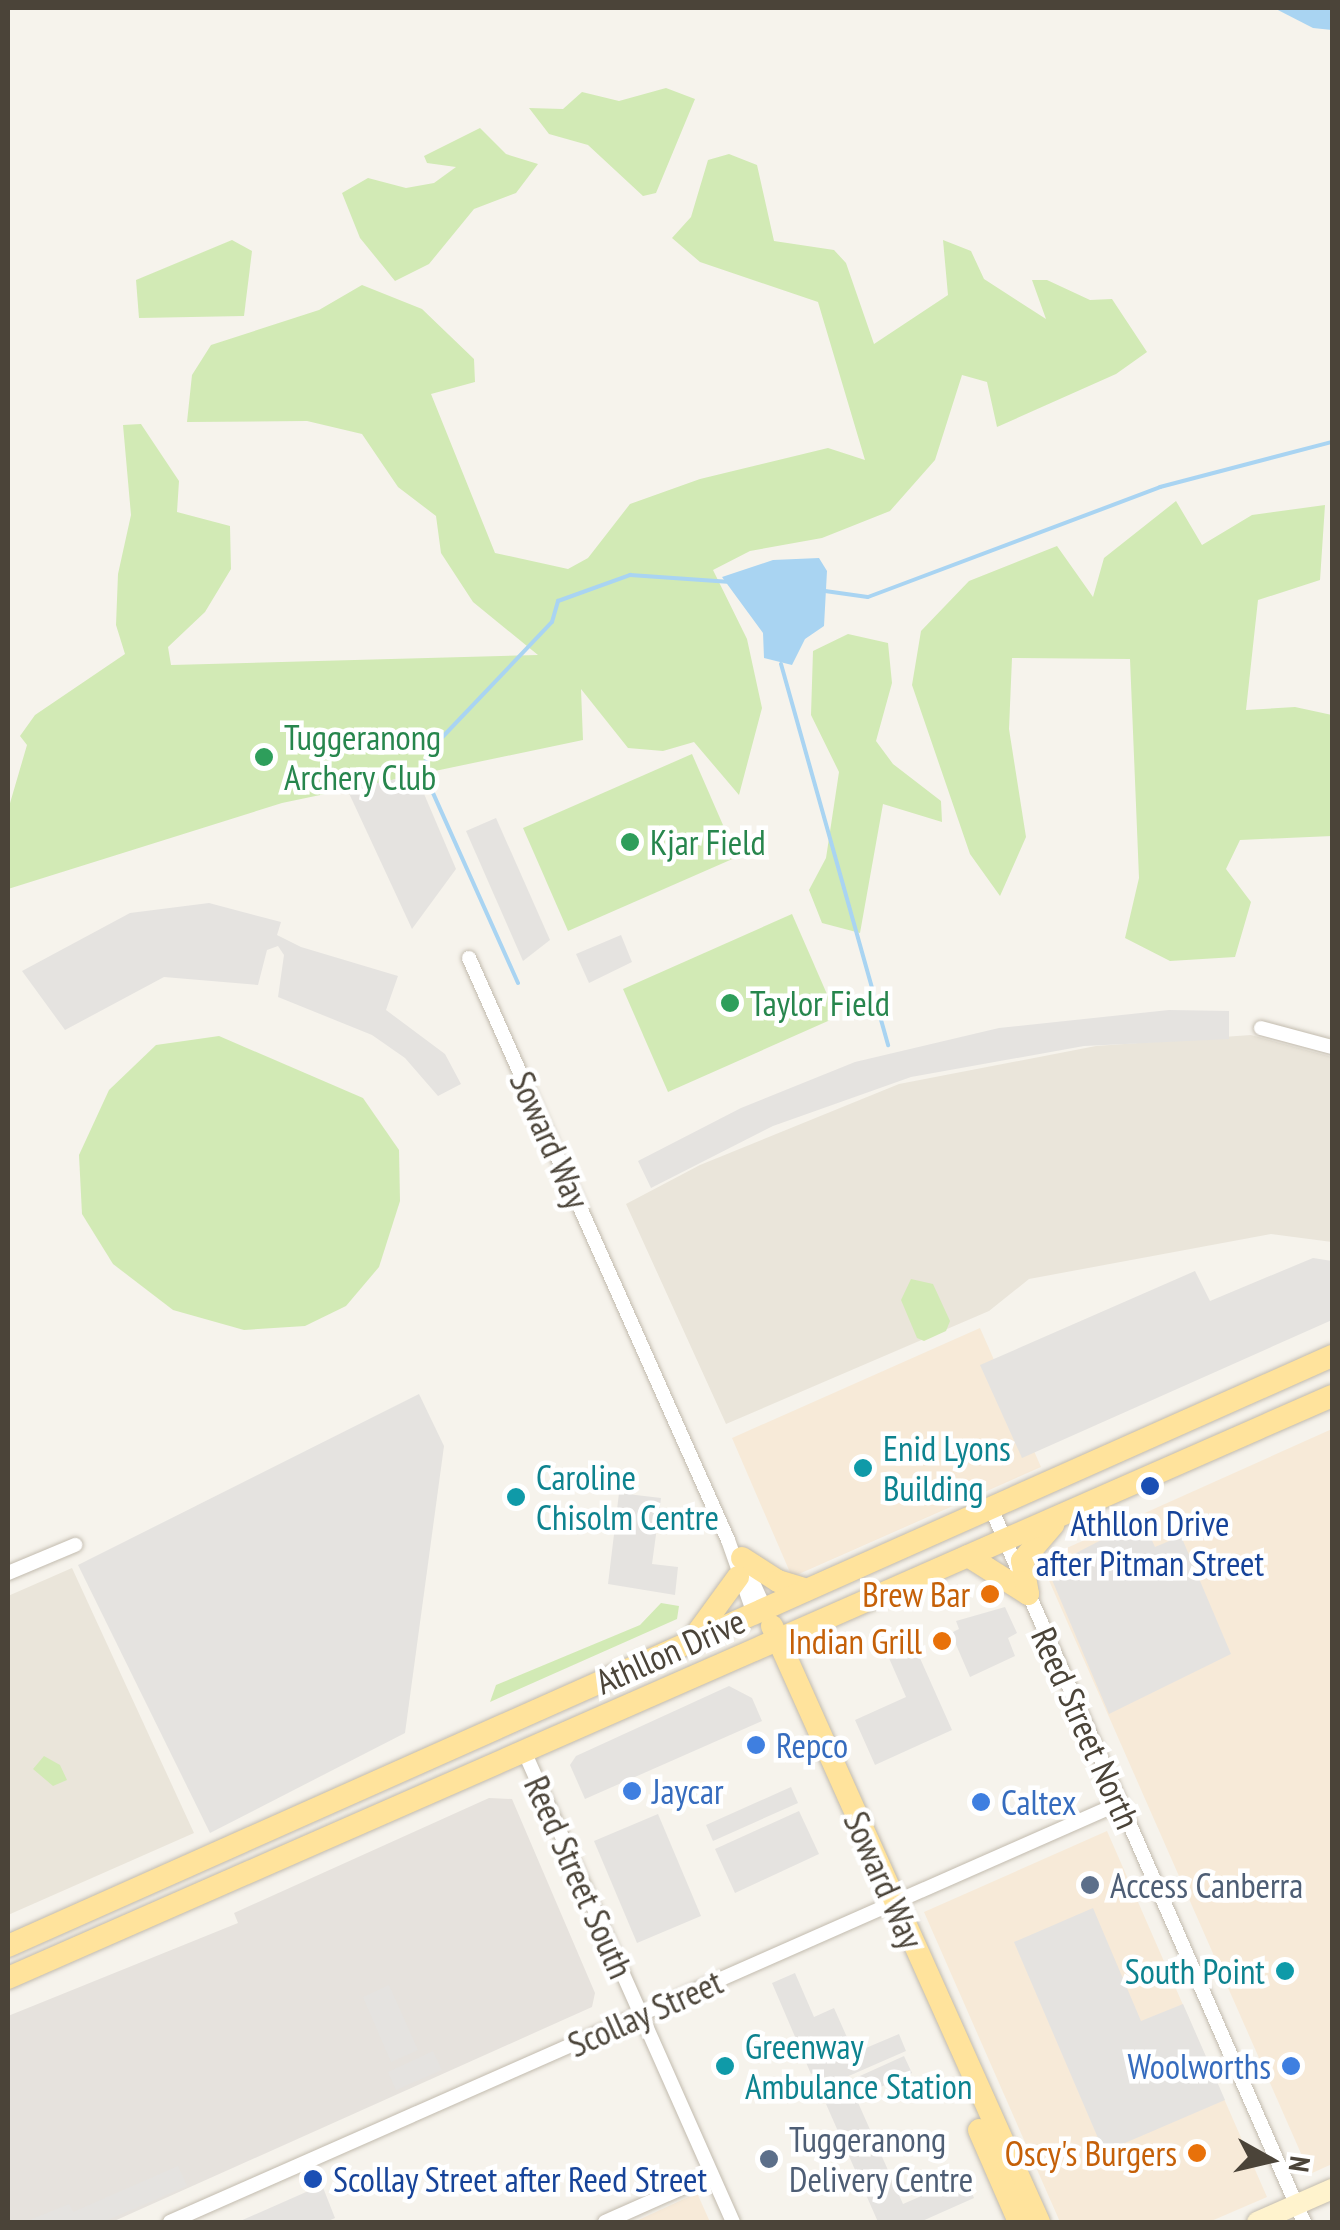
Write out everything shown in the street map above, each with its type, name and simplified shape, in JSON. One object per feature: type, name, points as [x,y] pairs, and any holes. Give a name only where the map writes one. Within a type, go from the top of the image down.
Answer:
[{"type":"main road","name":"Athllon Drive","points":[[8,1946],[1332,1356]]},
{"type":"main road","name":"Athllon Drive","points":[[8,1978],[1332,1396]]},
{"type":"main road","points":[[1028,1594],[1022,1570],[1027,1549],[1071,1510]]},
{"type":"main road","points":[[968,1556],[1028,1594]]},
{"type":"main road","points":[[689,1643],[736,1559],[778,1582],[807,1590]]},
{"type":"main road","name":"Soward Way","points":[[760,1611],[889,1905],[1019,2222]]},
{"type":"main road","points":[[524,1751],[520,1736],[525,1722],[556,1702]]},
{"type":"main road","points":[[434,1756],[499,1737],[524,1751]]},
{"type":"main road","name":"Soward Way","points":[[889,1905],[1039,2222]]},
{"type":"street","name":"Soward Way","points":[[469,958],[760,1611]]},
{"type":"street","points":[[1261,1028],[1332,1047]]},
{"type":"street","name":"Reed Street North","points":[[991,1508],[1300,2214]]},
{"type":"street","points":[[8,1572],[75,1545]]},
{"type":"street","name":"Reed Street South","points":[[524,1751],[732,2222]]},
{"type":"street","name":"Scollay Street","points":[[170,2222],[1120,1803]]},
{"type":"street","points":[[605,2222],[711,2175]]},
{"type":"street","points":[[1258,2222],[1300,2214],[1332,2189]]},
{"type":"shaded area","points":[[416,775],[456,869],[412,929],[347,789]]},
{"type":"shaded area","points":[[496,818],[550,940],[523,961],[466,831]]},
{"type":"shaded area","points":[[209,903],[281,922],[277,935],[301,947],[398,976],[386,1010],[445,1054],[461,1084],[438,1096],[405,1058],[372,1035],[278,997],[284,955],[278,946],[267,950],[258,985],[164,977],[65,1030],[22,971],[130,913]]},
{"type":"shaded area","points":[[621,935],[632,962],[589,983],[576,954]]},
{"type":"shaded area","points":[[1169,1010],[1229,1011],[1229,1039],[1084,1046],[911,1077],[773,1126],[651,1188],[638,1161],[741,1108],[855,1062],[999,1028]]},
{"type":"shaded area","points":[[1251,1035],[1332,1057],[1332,1242],[1271,1234],[1029,1279],[989,1311],[726,1424],[626,1204],[700,1165],[899,1084],[1096,1046]]},
{"type":"shaded area","points":[[1313,1258],[1332,1261],[1332,1320],[1022,1458],[980,1365],[1195,1271],[1210,1301]]},
{"type":"shaded area","points":[[980,1328],[1041,1467],[792,1577],[732,1438]]},
{"type":"shaded area","points":[[419,1394],[444,1446],[405,1733],[210,1833],[78,1565]]},
{"type":"shaded area","points":[[1332,1429],[1332,2164],[1310,2174],[1040,1560]]},
{"type":"shaded area","points":[[619,1493],[661,1498],[652,1564],[678,1567],[675,1595],[608,1584]]},
{"type":"shaded area","points":[[1142,1519],[1155,1547],[1181,1536],[1231,1654],[1109,1714],[1047,1568]]},
{"type":"shaded area","points":[[72,1568],[194,1833],[8,1915],[8,1596]]},
{"type":"shaded area","points":[[1005,1607],[1017,1633],[1008,1638],[1015,1656],[970,1677],[951,1633],[959,1629],[956,1621]]},
{"type":"shaded area","points":[[911,1638],[952,1730],[875,1765],[855,1720],[906,1697],[885,1649]]},
{"type":"shaded area","points":[[729,1686],[752,1698],[762,1721],[585,1799],[570,1765],[576,1756]]},
{"type":"shaded area","points":[[791,1787],[798,1803],[713,1841],[706,1825]]},
{"type":"shaded area","points":[[489,1798],[512,1799],[595,1993],[592,2007],[112,2222],[8,2222],[8,2016],[238,1923],[234,1913]]},
{"type":"shaded area","points":[[799,1811],[819,1854],[735,1893],[715,1849]]},
{"type":"shaded area","points":[[658,1814],[701,1916],[637,1943],[594,1841]]},
{"type":"shaded area","points":[[1107,1831],[1267,2197],[1209,2222],[1060,2222],[924,1912]]},
{"type":"shaded area","points":[[1093,1908],[1141,2021],[1183,2004],[1225,2100],[1104,2152],[1014,1942]]},
{"type":"shaded area","points":[[795,1973],[814,2017],[834,2008],[854,2053],[899,2034],[906,2051],[828,2085],[821,2070],[811,2074],[772,1983]]},
{"type":"shaded area","points":[[389,1985],[418,2050],[391,2062],[363,1997]]},
{"type":"shaded area","points":[[433,2051],[442,2070],[396,2090],[388,2072]]},
{"type":"shaded area","points":[[904,2056],[912,2073],[856,2098],[903,2204],[965,2177],[974,2198],[920,2222],[878,2222],[826,2104],[844,2096],[840,2085]]},
{"type":"shaded area","points":[[178,2166],[187,2186],[103,2222],[25,2222],[69,2204],[73,2212]]},
{"type":"shaded area","points":[[322,2185],[335,2218],[326,2222],[238,2222]]},
{"type":"shaded area","points":[[697,2193],[710,2222],[634,2222]]},
{"type":"green space","points":[[666,88],[695,99],[656,193],[643,196],[588,145],[549,134],[529,108],[563,109],[582,92],[619,101]]},
{"type":"green space","points":[[480,128],[506,154],[538,164],[516,193],[474,209],[429,264],[395,281],[360,238],[342,193],[368,178],[406,188],[434,183],[456,167],[427,163],[424,156]]},
{"type":"green space","points":[[729,154],[757,165],[774,241],[834,250],[846,263],[874,344],[948,295],[943,240],[971,251],[984,279],[1046,319],[1032,280],[1047,280],[1090,300],[1112,299],[1147,352],[1116,374],[997,427],[987,382],[962,375],[935,460],[890,511],[822,538],[750,551],[713,570],[747,639],[762,708],[739,795],[694,742],[663,751],[628,748],[581,689],[583,740],[282,803],[8,889],[8,810],[27,745],[20,736],[35,715],[125,654],[116,625],[118,574],[131,515],[123,425],[141,424],[179,481],[177,512],[230,526],[231,569],[205,612],[168,647],[171,665],[538,655],[473,602],[441,553],[436,516],[398,487],[362,434],[307,421],[187,422],[192,375],[211,345],[319,310],[362,285],[422,309],[474,359],[475,382],[431,394],[495,553],[568,569],[588,558],[630,504],[700,479],[828,448],[865,460],[818,302],[700,262],[672,238],[691,217],[708,160]]},
{"type":"green space","points":[[232,240],[252,251],[244,316],[139,318],[136,280]]},
{"type":"green space","points":[[1176,501],[1202,545],[1252,515],[1325,505],[1320,580],[1258,600],[1246,710],[1295,707],[1332,715],[1332,836],[1240,840],[1226,869],[1251,902],[1235,957],[1170,961],[1125,938],[1139,878],[1130,659],[1012,658],[1009,729],[1026,837],[1000,896],[970,854],[912,685],[921,631],[969,581],[1057,546],[1093,597],[1104,558]]},
{"type":"green space","points":[[848,634],[888,643],[892,683],[876,741],[893,764],[941,801],[942,822],[883,804],[860,933],[822,923],[809,890],[826,858],[839,772],[811,715],[813,651]]},
{"type":"green space","name":"Kjar Field","points":[[692,754],[737,857],[568,931],[523,828]]},
{"type":"green space","name":"Taylor Field","points":[[792,914],[837,1017],[668,1092],[623,989]]},
{"type":"green space","points":[[219,1036],[363,1098],[399,1150],[400,1201],[379,1267],[346,1306],[305,1326],[244,1330],[173,1310],[113,1264],[82,1214],[79,1155],[109,1090],[156,1045]]},
{"type":"green space","points":[[911,1279],[933,1284],[950,1321],[946,1331],[924,1341],[917,1338],[901,1300]]},
{"type":"green space","points":[[661,1603],[679,1606],[677,1619],[490,1702],[496,1685],[640,1625]]},
{"type":"green space","points":[[44,1756],[60,1765],[67,1780],[53,1786],[33,1769]]},
{"type":"water","points":[[1274,8],[1332,8],[1332,30],[1313,28]]},
{"type":"water","points":[[819,558],[827,571],[824,626],[805,639],[792,665],[764,658],[763,633],[722,577],[773,560]]},
{"type":"waterway","points":[[825,591],[868,597],[1160,487],[1332,442]]},
{"type":"waterway","points":[[518,983],[430,786],[425,763],[432,748],[552,622],[558,601],[630,575],[731,582]]},
{"type":"waterway","points":[[781,664],[888,1045]]},
{"type":"place","name":"Tuggeranong Archery Club","points":[[264,757]]},
{"type":"place","name":"Kjar Field","points":[[630,842]]},
{"type":"place","name":"Taylor Field","points":[[730,1003]]},
{"type":"place","name":"Enid Lyons Building","points":[[863,1468]]},
{"type":"place","name":"Athllon Drive after Pitman Street","points":[[1150,1486]]},
{"type":"place","name":"Caroline Chisolm Centre","points":[[516,1497]]},
{"type":"place","name":"Brew Bar","points":[[990,1594]]},
{"type":"place","name":"Indian Grill","points":[[942,1641]]},
{"type":"place","name":"Repco","points":[[756,1745]]},
{"type":"place","name":"Jaycar","points":[[632,1791]]},
{"type":"place","name":"Caltex","points":[[981,1802]]},
{"type":"place","name":"Access Canberra","points":[[1090,1885]]},
{"type":"place","name":"South Point","points":[[1285,1971]]},
{"type":"place","name":"Greenway Ambulance Station","points":[[725,2066]]},
{"type":"place","name":"Woolworths","points":[[1291,2066]]},
{"type":"place","name":"Oscy's Burgers","points":[[1197,2153]]},
{"type":"place","name":"Tuggeranong Delivery Centre","points":[[769,2159]]},
{"type":"place","name":"Scollay Street after Reed Street","points":[[313,2179]]}]
